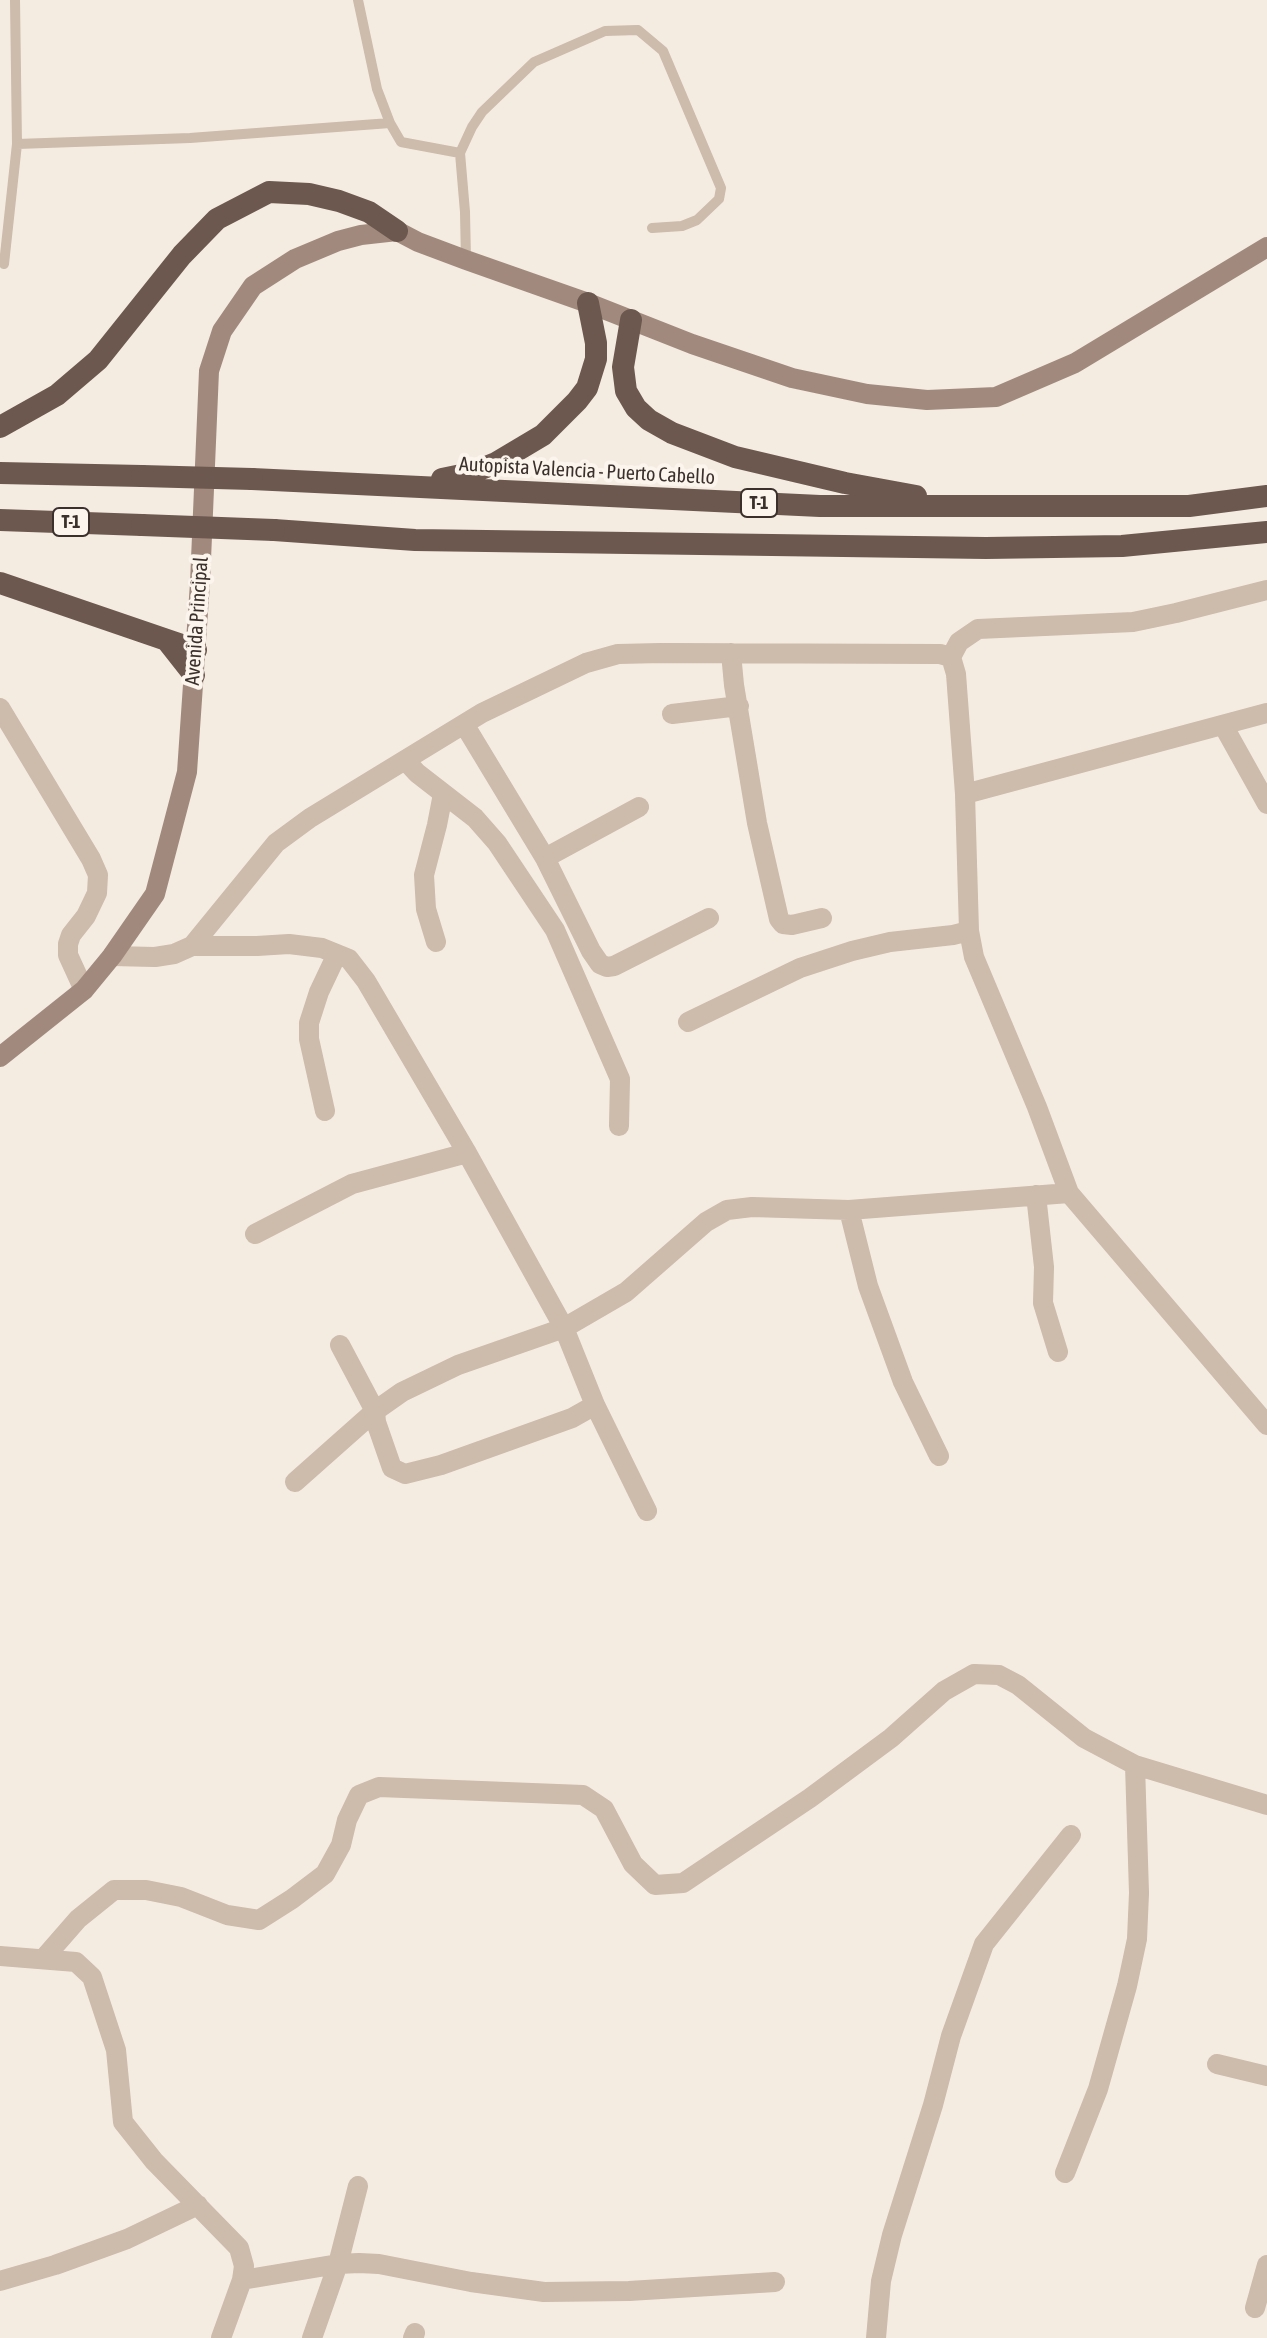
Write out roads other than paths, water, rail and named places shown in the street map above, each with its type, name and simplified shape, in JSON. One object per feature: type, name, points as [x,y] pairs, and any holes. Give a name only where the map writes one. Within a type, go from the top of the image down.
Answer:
[{"type":"highway","points":[[0,427],[57,395],[98,360],[182,255],[217,219],[269,192],[309,194],[339,201],[369,212],[397,231]]},
{"type":"highway","points":[[387,484],[447,479],[471,473],[496,463],[543,435],[577,401],[593,373],[596,343],[588,303]]},
{"type":"highway","points":[[631,320],[623,367],[626,391],[636,408],[649,420],[672,433],[735,457],[845,483],[964,506]]},
{"type":"highway","name":"Autopista Valencia - Puerto Cabello","points":[[0,473],[387,484],[820,506],[1189,506],[1267,496]]},
{"type":"highway","name":"T-1","points":[[0,520],[274,530],[415,540],[986,548],[1122,546],[1267,532]]},
{"type":"highway","points":[[0,583],[196,650]]},
{"type":"highway","points":[[168,642],[194,675]]},
{"type":"main road","points":[[397,231],[466,260],[792,378],[867,394],[927,400],[996,397],[1075,363],[1267,247]]},
{"type":"main road","name":"Avenida Principal","points":[[0,1057],[84,990],[155,894],[187,772],[209,371],[222,331],[253,286],[295,259],[338,241],[397,231]]},
{"type":"street","points":[[1267,590],[1133,622],[978,629],[959,642],[951,657],[956,674],[965,794],[969,931],[974,957],[1037,1107],[1069,1193],[1267,1425]]},
{"type":"street","points":[[731,653],[757,823],[779,919],[783,924],[792,925],[822,918]]},
{"type":"street","points":[[192,946],[276,843],[310,818],[482,713],[586,663],[618,654],[940,654],[951,657]]},
{"type":"street","points":[[672,714],[739,706]]},
{"type":"street","points":[[0,708],[98,875],[97,893],[68,944],[68,955],[84,990]]},
{"type":"street","points":[[965,794],[1267,713]]},
{"type":"street","points":[[464,724],[545,858],[600,964],[614,966],[709,918]]},
{"type":"street","points":[[1223,725],[1267,804]]},
{"type":"street","points":[[406,761],[475,818],[497,843],[555,930],[620,1079],[619,1126]]},
{"type":"street","points":[[436,942],[426,909],[424,875],[443,794]]},
{"type":"street","points":[[545,858],[639,807]]},
{"type":"street","points":[[688,1022],[800,968],[852,951],[890,942],[969,931]]},
{"type":"street","points":[[112,956],[155,957],[174,954],[192,946],[289,944],[322,948],[349,959],[366,981],[467,1153],[564,1328],[595,1405],[647,1511]]},
{"type":"street","points":[[325,1111],[309,1039],[309,1023],[337,954]]},
{"type":"street","points":[[255,1234],[352,1184],[467,1153]]},
{"type":"street","points":[[295,1482],[375,1411],[402,1392],[458,1365],[564,1328],[626,1292],[706,1222],[727,1210],[752,1207],[849,1210],[1069,1193]]},
{"type":"street","points":[[1036,1195],[1044,1267],[1043,1303],[1058,1352]]},
{"type":"street","points":[[849,1210],[868,1286],[903,1382],[939,1456]]},
{"type":"street","points":[[340,1345],[375,1411],[392,1468],[405,1474],[441,1465],[572,1418],[595,1405]]},
{"type":"street","points":[[44,1958],[78,1919],[114,1890],[146,1890],[181,1897],[227,1915],[259,1920],[325,1874],[341,1845],[347,1820],[359,1795],[379,1787],[583,1795],[604,1809],[633,1864],[655,1885],[683,1883],[810,1798],[891,1738],[944,1691],[974,1674],[999,1675],[1018,1685],[1084,1738],[1135,1765],[1267,1805]]},
{"type":"street","points":[[1065,2173],[1098,2089],[1137,1939],[1139,1893],[1135,1765]]},
{"type":"street","points":[[876,2338],[881,2281],[892,2235],[951,2036],[984,1944],[1071,1835]]},
{"type":"street","points":[[0,1956],[76,1962],[92,1977],[116,2050],[123,2122],[154,2161],[239,2248],[244,2266],[242,2280],[221,2338]]},
{"type":"street","points":[[1217,2064],[1267,2076]]},
{"type":"street","points":[[312,2338],[338,2264],[358,2186]]},
{"type":"street","points":[[0,2281],[127,2239],[198,2205]]},
{"type":"street","points":[[242,2280],[338,2264],[379,2264],[457,2280],[544,2292],[629,2291],[775,2282]]},
{"type":"street","points":[[1255,2308],[1267,2265]]},
{"type":"lane","points":[[4,264],[17,144],[15,0]]},
{"type":"lane","points":[[358,0],[377,89],[401,142],[460,153]]},
{"type":"lane","points":[[466,260],[460,153],[482,112],[534,62],[605,31],[638,30],[663,51],[721,188],[719,199],[697,220],[682,226],[652,228]]},
{"type":"lane","points":[[17,144],[190,138],[390,123]]}]
